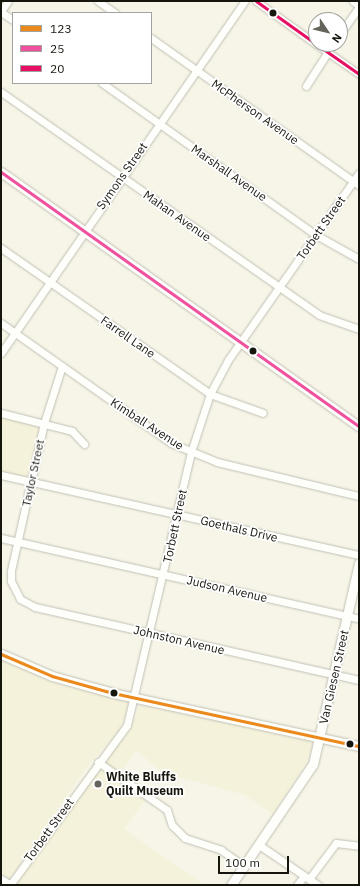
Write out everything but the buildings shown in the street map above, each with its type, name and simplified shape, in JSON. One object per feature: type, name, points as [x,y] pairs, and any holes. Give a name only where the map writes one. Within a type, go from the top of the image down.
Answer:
[{"type":"main road","points":[[1,172],[359,426]]},
{"type":"main road","name":"Van Giesen Street","points":[[233,884],[308,775],[320,738],[359,564]]},
{"type":"main road","points":[[1,654],[52,676],[136,698],[359,746]]},
{"type":"main road","points":[[1,880],[10,885]]},
{"type":"street","points":[[8,1],[1,11],[12,19]]},
{"type":"street","points":[[98,1],[114,12]]},
{"type":"street","name":"Symons Street","points":[[1,353],[13,331],[245,1]]},
{"type":"street","points":[[256,1],[308,38]]},
{"type":"street","points":[[348,22],[359,6],[352,1]]},
{"type":"street","name":"McPherson Avenue","points":[[152,39],[356,183]]},
{"type":"street","points":[[306,86],[328,52],[359,74]]},
{"type":"street","name":"Marshall Avenue","points":[[103,84],[316,235],[359,259]]},
{"type":"street","name":"Mahan Avenue","points":[[1,92],[279,288],[319,314],[359,329]]},
{"type":"street","name":"Torbett Street","points":[[10,885],[98,762],[123,731],[136,698],[191,452],[210,394],[240,342],[316,235],[356,183],[359,173]]},
{"type":"street","name":"Farrell Lane","points":[[1,248],[210,394],[263,413]]},
{"type":"street","name":"Kimball Avenue","points":[[1,323],[171,443],[191,452],[359,496]]},
{"type":"street","name":"Taylor Street","points":[[11,581],[44,423],[62,366]]},
{"type":"street","points":[[1,413],[72,431],[84,444]]},
{"type":"street","name":"Goethals Drive","points":[[1,475],[359,555]]},
{"type":"street","name":"Judson Avenue","points":[[1,538],[359,619]]},
{"type":"street","name":"Johnston Avenue","points":[[11,581],[20,599],[35,608],[359,680]]},
{"type":"street","points":[[98,762],[167,810],[172,825],[185,838],[221,850],[244,866]]},
{"type":"street","points":[[297,885],[336,843],[359,846]]},
{"type":"street","points":[[259,845],[318,885]]},
{"type":"shaded area","points":[[1,417],[40,426],[28,478],[1,472]]},
{"type":"shaded area","points":[[1,660],[57,684],[131,703],[118,732],[85,769],[10,879],[1,873]]},
{"type":"shaded area","points":[[140,705],[313,742],[309,758],[273,814],[245,795],[165,773],[136,751],[116,779],[145,800],[124,829],[204,885],[19,885],[17,883],[95,770],[131,729]]},
{"type":"transit line","name":"20","points":[[256,1],[308,38]]},
{"type":"transit line","name":"20","points":[[327,52],[359,74]]},
{"type":"transit line","name":"25","points":[[1,172],[359,426]]},
{"type":"transit line","name":"123","points":[[1,654],[52,676],[113,693],[359,746]]},
{"type":"place","name":"White Bluffs Quilt Museum","points":[[98,784]]}]
